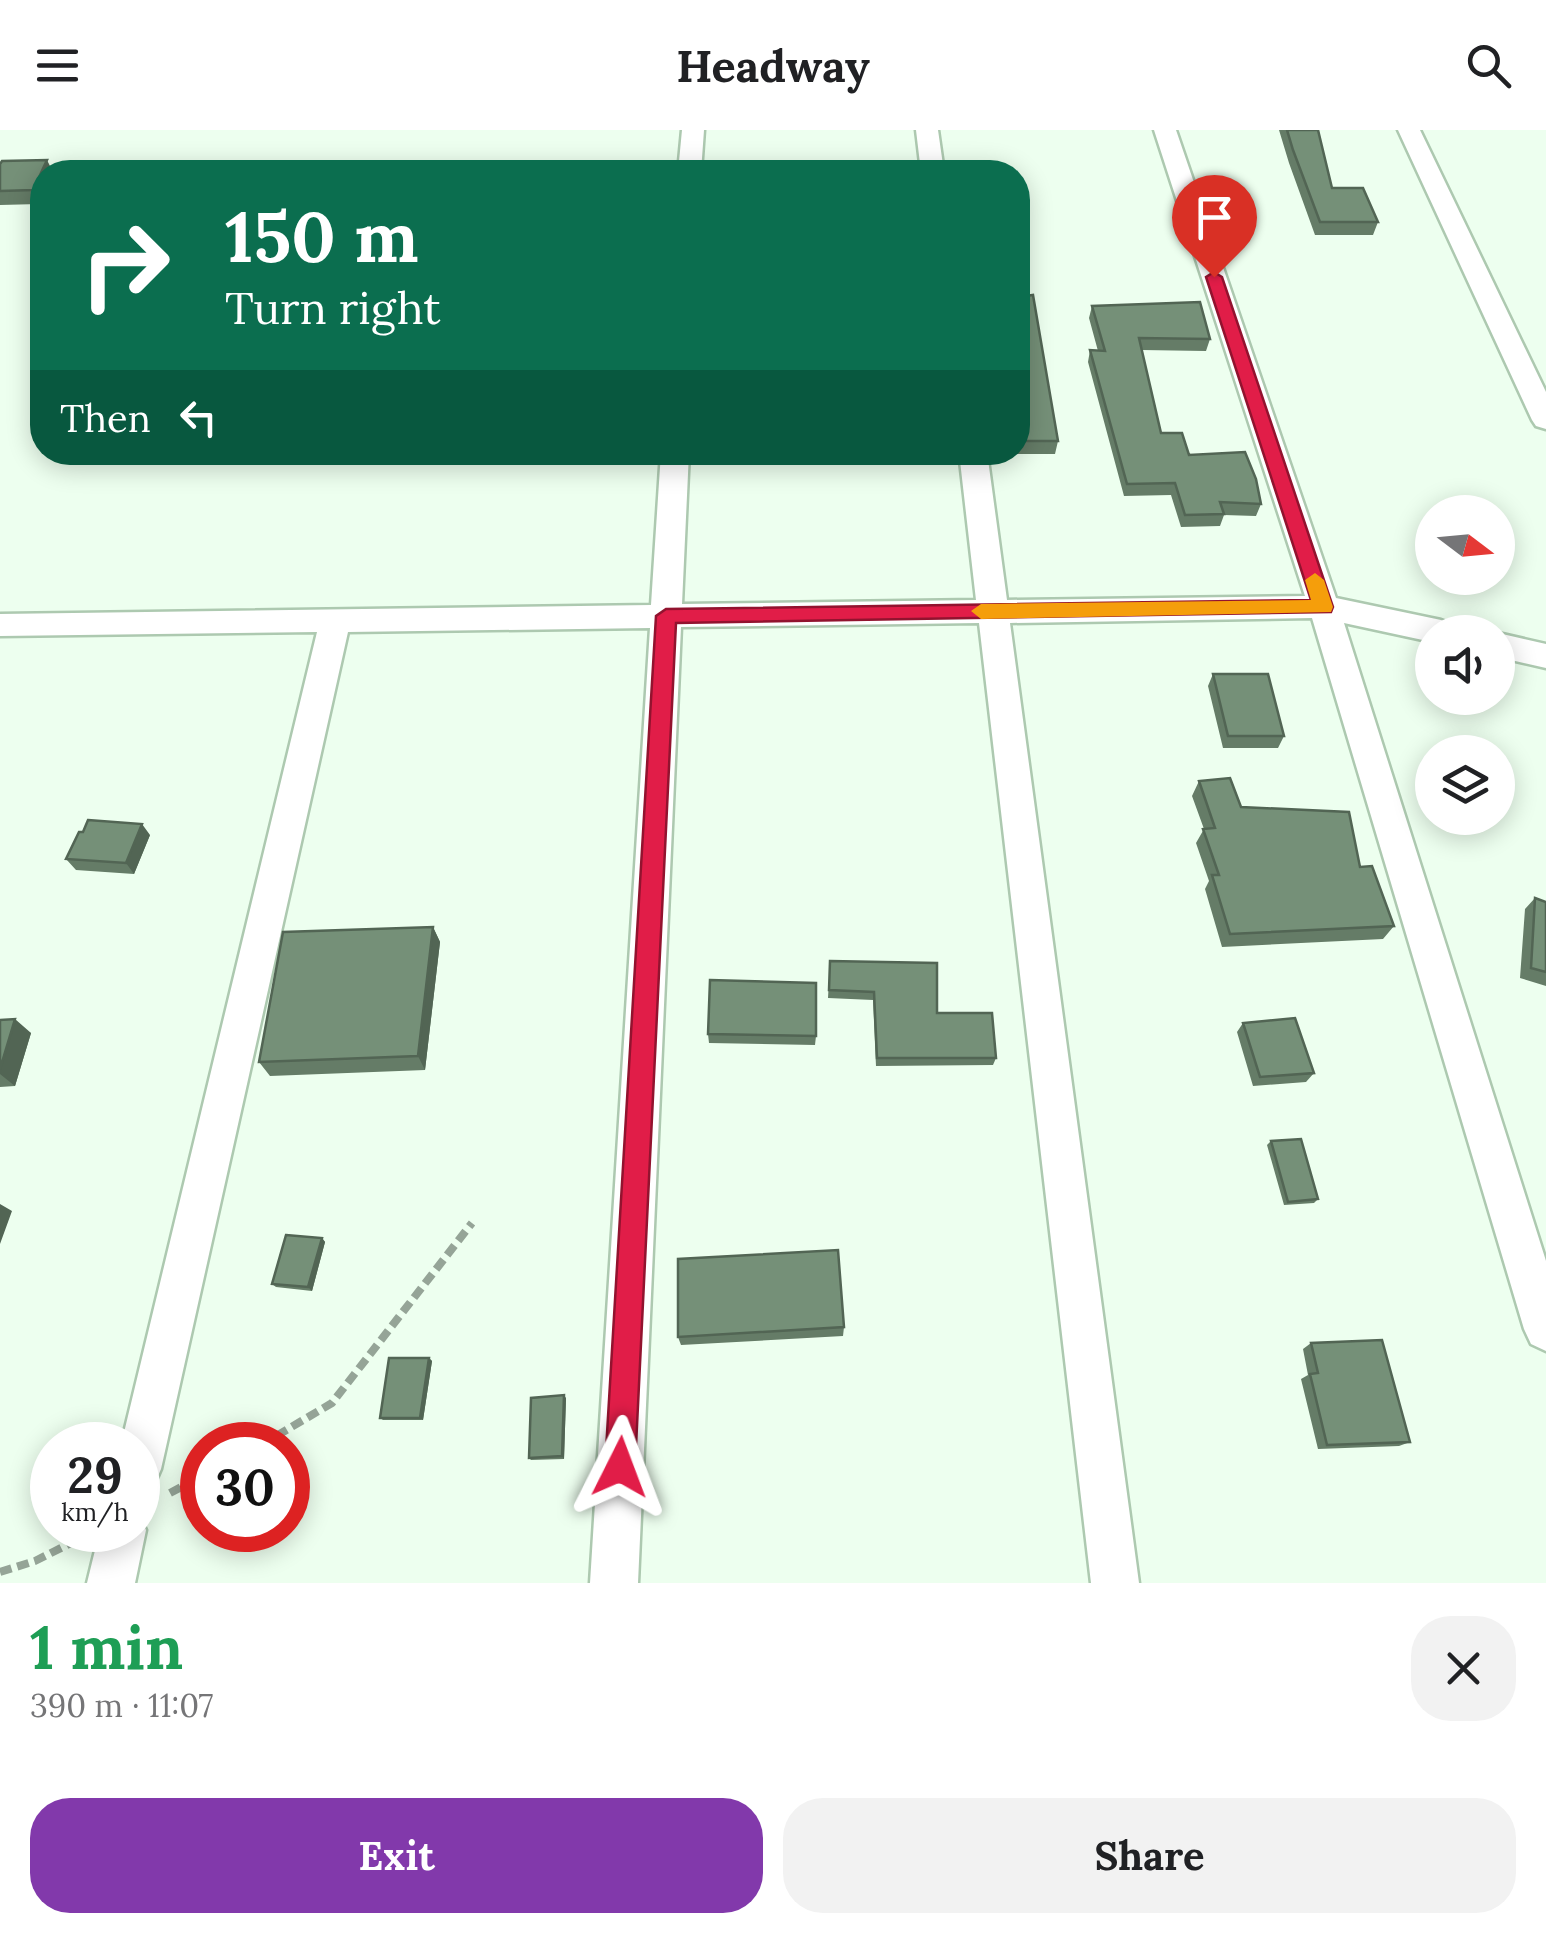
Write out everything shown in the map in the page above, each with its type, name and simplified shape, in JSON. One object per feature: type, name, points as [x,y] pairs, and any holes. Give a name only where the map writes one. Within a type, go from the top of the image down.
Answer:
[{"type":"street","points":[[691,160],[693,130]]},
{"type":"street","points":[[928,130],[932,160]]},
{"type":"street","points":[[1166,130],[1324,607],[1546,1329]]},
{"type":"street","points":[[1409,130],[1546,420]]},
{"type":"street","points":[[614,1583],[674,465]]},
{"type":"street","points":[[975,465],[1115,1583]]},
{"type":"street","points":[[0,625],[1324,607],[1415,626]]},
{"type":"street","points":[[149,1422],[335,620]]},
{"type":"street","points":[[1515,649],[1546,656]]},
{"type":"street","points":[[105,1552],[111,1583]]},
{"type":"path","points":[[300,1422],[332,1403],[388,1336],[472,1222]]},
{"type":"path","points":[[0,1572],[58,1552]]},
{"type":"building","points":[[1287,130],[1318,130],[1332,188],[1363,188],[1378,222],[1320,222]]},
{"type":"building","points":[[30,160],[30,190],[0,191],[2,161]]},
{"type":"building","points":[[1033,295],[1058,441],[1030,441]]},
{"type":"building","points":[[1200,302],[1210,339],[1139,338],[1161,433],[1182,433],[1189,455],[1245,452],[1261,504],[1220,502],[1224,514],[1185,515],[1175,483],[1127,484],[1090,350],[1105,351],[1092,306]]},
{"type":"building","points":[[1213,674],[1268,674],[1284,736],[1228,736]]},
{"type":"building","points":[[1230,778],[1241,807],[1349,812],[1360,867],[1372,866],[1394,926],[1230,934],[1212,875],[1219,875],[1203,829],[1215,828],[1199,781]]},
{"type":"building","points":[[88,820],[142,824],[126,863],[66,859]]},
{"type":"building","points":[[1535,898],[1546,902],[1546,972],[1531,968]]},
{"type":"building","points":[[433,927],[418,1056],[259,1062],[283,932]]},
{"type":"building","points":[[830,961],[937,963],[937,1013],[992,1013],[996,1058],[877,1058],[874,992],[829,990]]},
{"type":"building","points":[[710,980],[816,983],[816,1036],[708,1034]]},
{"type":"building","points":[[1295,1018],[1314,1073],[1260,1077],[1243,1023]]},
{"type":"building","points":[[15,1019],[0,1069],[0,1020]]},
{"type":"building","points":[[1301,1139],[1318,1199],[1288,1202],[1271,1141]]},
{"type":"building","points":[[286,1235],[322,1238],[308,1287],[272,1284]]},
{"type":"building","points":[[838,1250],[844,1327],[678,1337],[678,1259]]},
{"type":"building","points":[[1382,1340],[1410,1442],[1327,1445],[1310,1374],[1318,1373],[1311,1343]]},
{"type":"building","points":[[389,1358],[429,1358],[420,1418],[380,1418]]},
{"type":"building","points":[[564,1395],[562,1456],[529,1458],[531,1398]]},
{"type":"slow traffic","points":[[981,611],[1324,607],[1315,580]]},
{"type":"route","points":[[620,1467],[666,616],[1324,607],[1214,277]]}]
